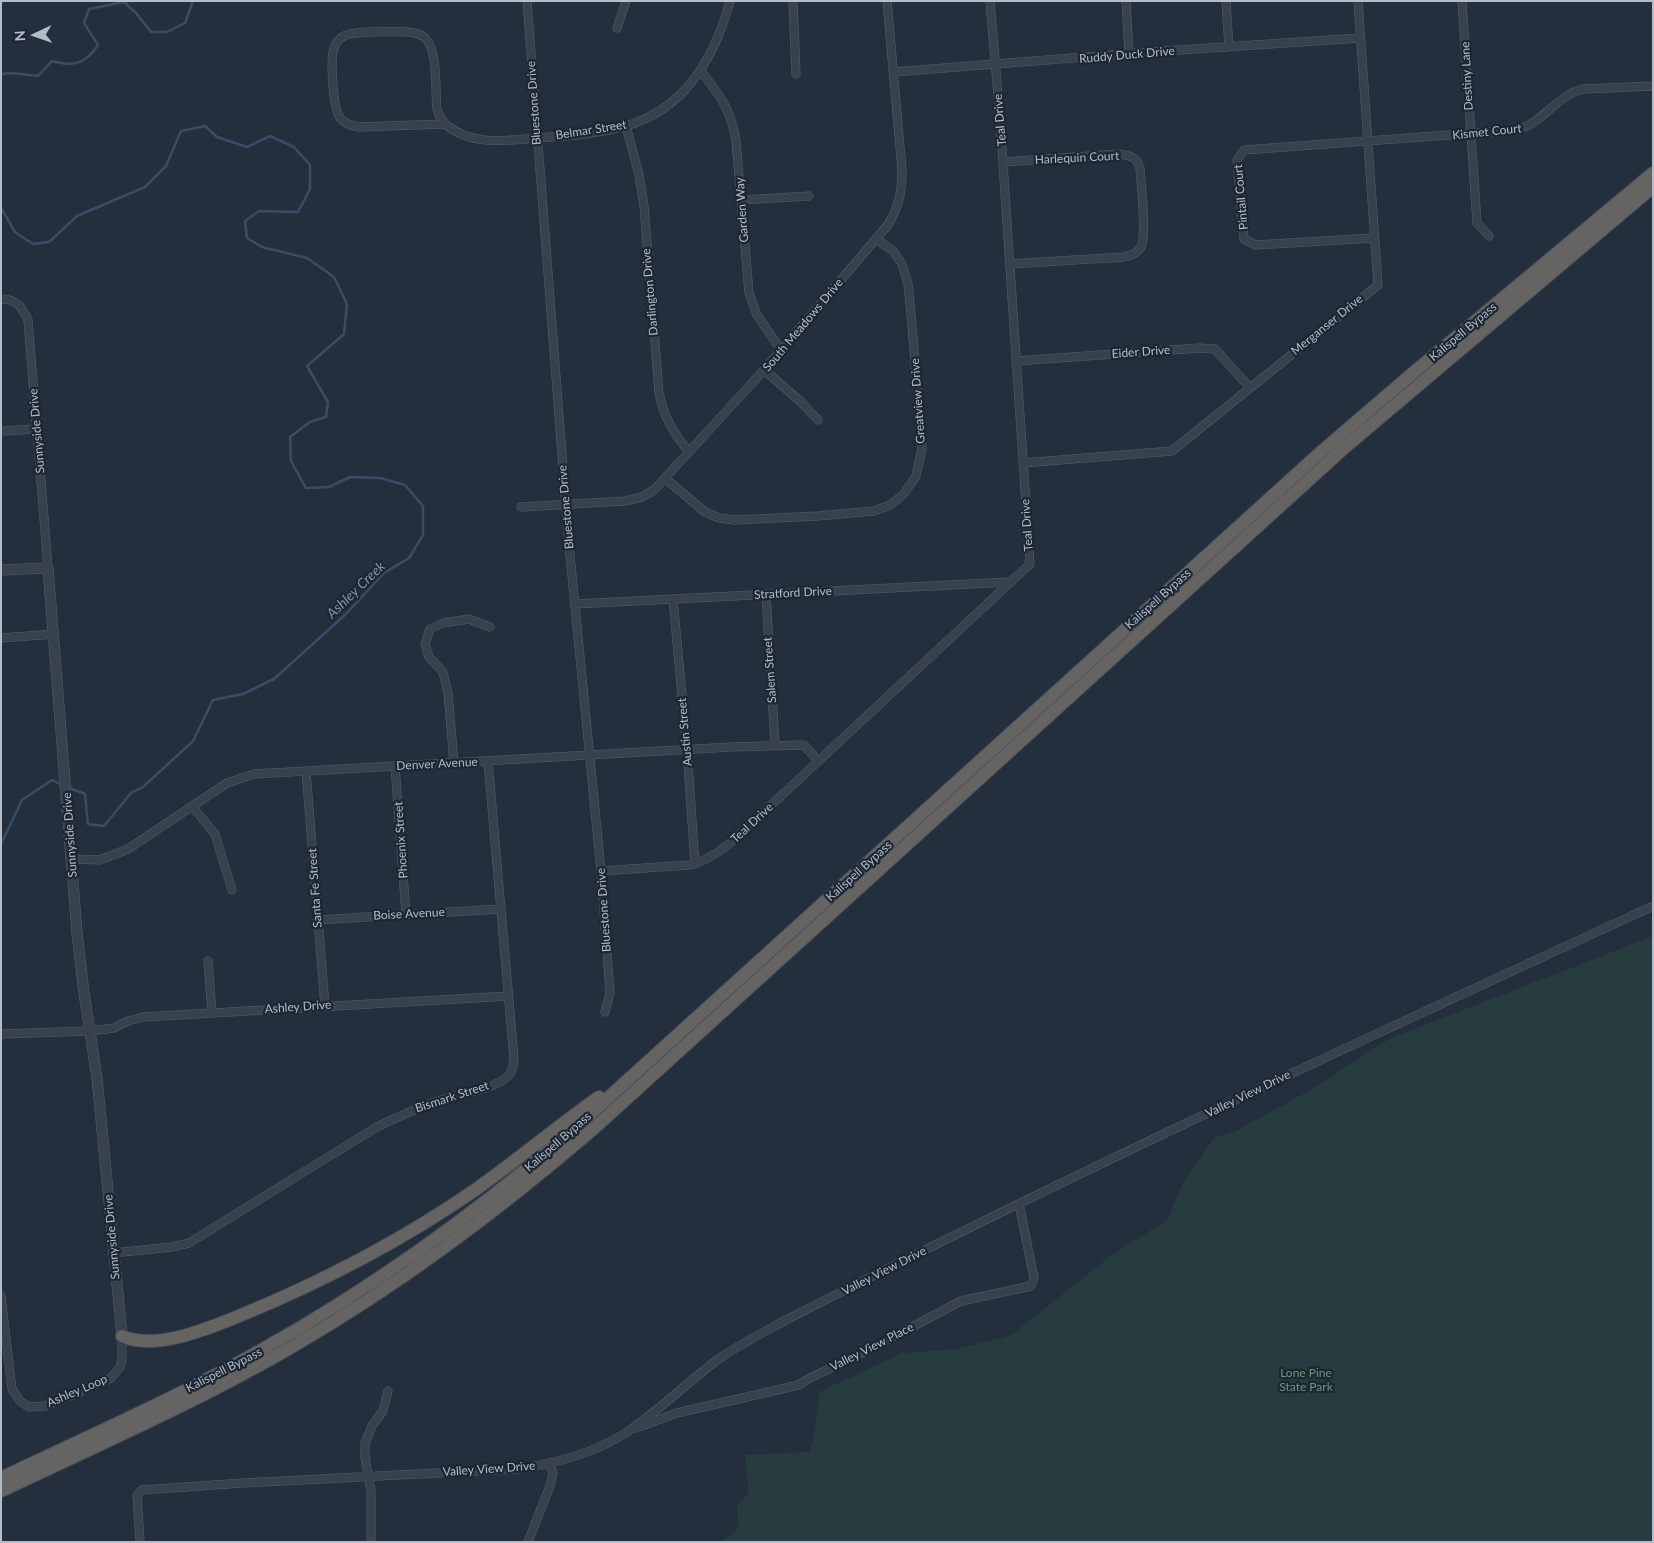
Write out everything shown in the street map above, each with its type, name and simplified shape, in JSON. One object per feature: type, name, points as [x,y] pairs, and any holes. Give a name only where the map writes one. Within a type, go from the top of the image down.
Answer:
[{"type":"highway","name":"Kalispell Bypass","points":[[1,1478],[232,1366],[291,1334],[418,1253],[489,1200],[560,1141],[1314,459],[1407,378],[1653,173]]},
{"type":"highway","name":"Kalispell Bypass","points":[[1,1491],[211,1390],[295,1345],[394,1283],[505,1203],[606,1116],[1343,449],[1653,187]]},
{"type":"highway","points":[[122,1336],[138,1340],[149,1340],[181,1336],[204,1330],[276,1300],[351,1265],[399,1238],[459,1200],[517,1159],[590,1103],[640,1069]]},
{"type":"street","name":"Bluestone Drive","points":[[527,1],[536,138],[566,505],[601,871],[610,993],[605,1012]]},
{"type":"street","points":[[617,28],[626,1]]},
{"type":"street","name":"Belmar Street","points":[[445,124],[458,133],[480,140],[507,141],[585,134],[626,126],[642,120],[669,104],[701,71],[714,49],[730,1]]},
{"type":"street","points":[[793,1],[796,74]]},
{"type":"street","name":"South Meadows Drive","points":[[521,507],[591,504],[637,499],[648,494],[666,479],[764,370],[887,226],[895,212],[902,187],[887,1]]},
{"type":"street","name":"Teal Drive","points":[[601,871],[695,864],[718,853],[1030,564],[1003,162],[990,1]]},
{"type":"street","points":[[1126,1],[1129,54]]},
{"type":"street","points":[[1226,1],[1229,47]]},
{"type":"street","name":"Merganser Drive","points":[[1023,463],[1172,450],[1378,285],[1358,1]]},
{"type":"street","name":"Destiny Lane","points":[[1462,1],[1477,223],[1489,236]]},
{"type":"street","points":[[390,32],[414,33],[425,37],[432,53],[437,109],[439,116],[445,124],[358,126],[347,124],[342,120],[336,109],[333,66],[334,48],[340,39],[350,34],[390,32]]},
{"type":"street","name":"Ruddy Duck Drive","points":[[893,72],[1360,38]]},
{"type":"street","name":"Garden Way","points":[[701,71],[726,106],[734,126],[751,301],[757,315],[781,350]]},
{"type":"street","name":"Kismet Court","points":[[1368,142],[1517,130],[1528,127],[1572,92],[1583,89],[1653,86]]},
{"type":"street","name":"Darlington Drive","points":[[626,126],[639,175],[644,206],[659,393],[666,419],[689,452]]},
{"type":"street","name":"Pintail Court","points":[[1368,142],[1244,150],[1237,160],[1244,239],[1255,245],[1374,238]]},
{"type":"street","name":"Harlequin Court","points":[[1003,162],[1118,154],[1133,157],[1140,168],[1144,234],[1141,246],[1136,253],[1124,257],[1009,264]]},
{"type":"street","points":[[741,200],[809,196]]},
{"type":"street","name":"Greatview Drive","points":[[666,479],[705,512],[719,518],[735,520],[866,512],[890,505],[903,495],[916,476],[921,456],[921,428],[908,284],[902,264],[892,250],[876,239]]},
{"type":"street","name":"Sunnyside Drive","points":[[1,299],[12,300],[18,304],[28,320],[55,634],[77,933],[102,1126],[122,1336],[122,1360],[120,1367]]},
{"type":"street","name":"Eider Drive","points":[[1016,361],[1199,348],[1215,349],[1250,388]]},
{"type":"street","points":[[764,370],[800,401],[818,420]]},
{"type":"street","points":[[1,431],[36,430]]},
{"type":"street","points":[[1,570],[48,568]]},
{"type":"street","name":"Stratford Drive","points":[[575,604],[1010,582]]},
{"type":"street","name":"Salem Street","points":[[766,594],[775,745]]},
{"type":"street","name":"Austin Street","points":[[673,600],[687,749],[695,864]]},
{"type":"street","points":[[454,763],[445,679],[443,672],[429,657],[425,644],[430,629],[443,623],[469,619],[490,627]]},
{"type":"street","points":[[1,638],[55,634]]},
{"type":"street","name":"Denver Avenue","points":[[72,859],[100,860],[128,849],[236,779],[254,774],[775,745],[804,745],[818,761]]},
{"type":"street","name":"Bismark Street","points":[[113,1253],[172,1247],[189,1243],[375,1128],[406,1112],[490,1086],[507,1077],[513,1070],[514,1059],[488,761]]},
{"type":"street","name":"Phoenix Street","points":[[395,766],[406,914]]},
{"type":"street","name":"Santa Fe Street","points":[[306,771],[325,1006]]},
{"type":"street","points":[[192,806],[215,834],[232,890]]},
{"type":"street","name":"Valley View Drive","points":[[140,1542],[137,1496],[142,1490],[500,1470],[549,1464],[598,1448],[631,1429],[732,1350],[891,1266],[1305,1067],[1653,906]]},
{"type":"street","name":"Boise Avenue","points":[[318,920],[501,909]]},
{"type":"street","points":[[208,962],[212,1013]]},
{"type":"street","name":"Ashley Drive","points":[[90,1031],[114,1028],[128,1021],[143,1017],[508,996]]},
{"type":"street","points":[[1,1034],[90,1031]]},
{"type":"street","name":"Valley View Place","points":[[631,1429],[677,1413],[799,1385],[961,1301],[1031,1286],[1034,1278],[1019,1204]]},
{"type":"street","name":"Ashley Loop","points":[[1,1296],[12,1390],[20,1401],[29,1407],[46,1406],[64,1400],[111,1378],[120,1367]]},
{"type":"street","points":[[372,1542],[369,1476],[365,1458],[365,1442],[372,1426],[383,1411],[388,1391]]},
{"type":"street","points":[[528,1542],[550,1486],[553,1473],[549,1464]]},
{"type":"green space","name":"Lone Pine State Park","points":[[1653,936],[1653,1542],[720,1542],[738,1529],[737,1505],[749,1493],[745,1455],[810,1452],[814,1438],[819,1392],[902,1353],[957,1349],[1011,1335],[1112,1255],[1167,1220],[1183,1183],[1215,1137],[1234,1132],[1316,1087],[1389,1039]]},
{"type":"waterway","name":"Ashley Creek","points":[[1,74],[11,73],[38,76],[52,61],[73,64],[84,60],[98,45],[84,23],[89,9],[124,2],[136,13],[151,32],[167,32],[185,23],[193,1]]},
{"type":"waterway","name":"Ashley Creek","points":[[1,208],[15,232],[33,244],[49,242],[77,216],[145,187],[166,166],[181,131],[205,126],[217,137],[247,147],[270,136],[294,147],[310,165],[310,189],[298,212],[259,211],[245,221],[247,238],[262,247],[307,258],[334,277],[347,304],[344,334],[307,366],[328,402],[326,417],[310,422],[290,437],[291,461],[306,488],[329,487],[350,477],[380,478],[405,485],[423,506],[423,535],[409,558],[384,573],[346,614],[274,679],[243,694],[213,700],[193,741],[143,787],[131,793],[104,826],[88,824],[85,794],[67,787]]},
{"type":"waterway","name":"Ashley Creek","points":[[1,844],[22,800],[52,780],[62,785]]}]
